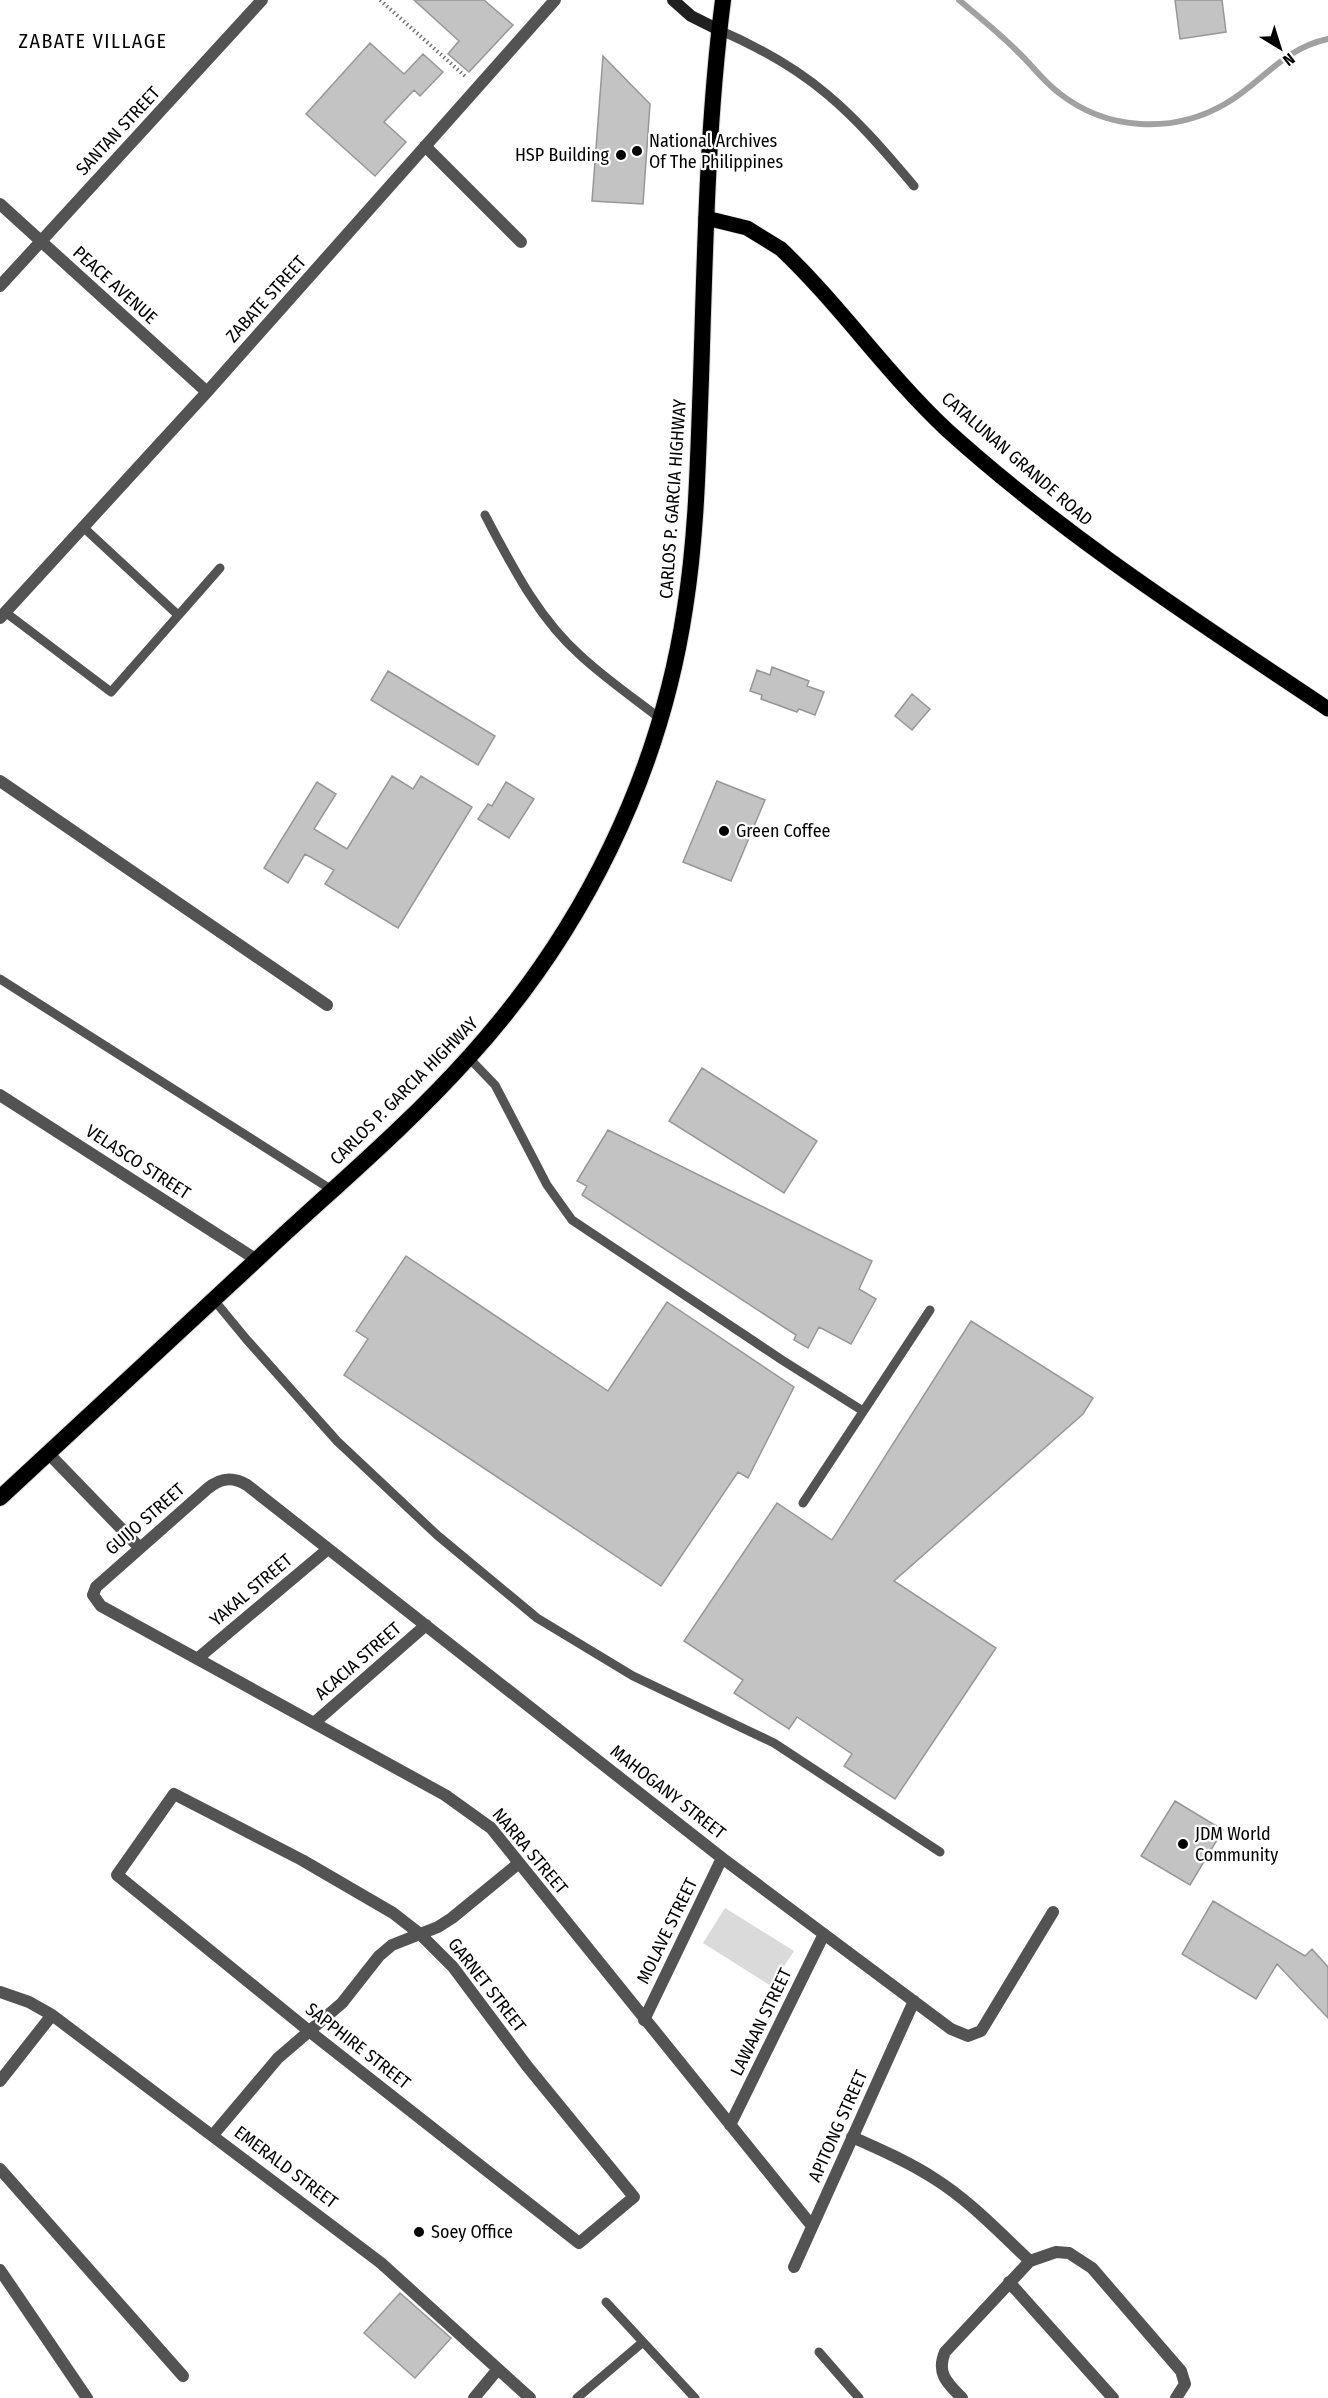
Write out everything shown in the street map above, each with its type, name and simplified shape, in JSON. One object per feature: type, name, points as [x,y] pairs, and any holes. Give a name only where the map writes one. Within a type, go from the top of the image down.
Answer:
[{"type":"highway","name":"CARLOS P. GARCIA HIGHWAY","points":[[0,1498],[332,1190],[469,1058],[550,955],[584,901],[615,840],[662,720],[677,656],[693,547],[706,218],[723,0]]},
{"type":"main road","points":[[673,0],[691,16],[719,30]]},
{"type":"main road","name":"CATALUNAN GRANDE ROAD","points":[[706,218],[747,228],[782,249],[947,429],[1084,542],[1199,624],[1328,709]]},
{"type":"street","name":"SANTAN STREET","points":[[0,285],[262,0]]},
{"type":"street","name":"ZABATE STREET","points":[[3,615],[207,392],[555,0]]},
{"type":"street","points":[[425,146],[521,242]]},
{"type":"street","name":"PEACE AVENUE","points":[[0,204],[207,392]]},
{"type":"street","points":[[0,781],[327,1005]]},
{"type":"street","name":"VELASCO STREET","points":[[0,1095],[257,1260]]},
{"type":"street","points":[[48,1453],[140,1548]]},
{"type":"street","name":"GUIJO STREET","points":[[93,1595],[99,1584],[213,1484],[228,1478]]},
{"type":"street","name":"MAHOGANY STREET","points":[[228,1478],[247,1485],[722,1858],[961,2034],[974,2035],[981,2031],[1053,1912]]},
{"type":"street","name":"YAKAL STREET","points":[[197,1659],[328,1549]]},
{"type":"street","name":"NARRA STREET","points":[[93,1595],[101,1606],[314,1723],[477,1816],[491,1828],[812,2226]]},
{"type":"street","name":"ACACIA STREET","points":[[314,1723],[426,1625]]},
{"type":"street","name":"GARNET STREET","points":[[117,1875],[174,1794],[302,1860],[393,1913],[420,1934],[453,1966],[527,2066],[634,2197],[579,2243]]},
{"type":"street","name":"MOLAVE STREET","points":[[644,2020],[722,1858]]},
{"type":"street","points":[[213,2134],[278,2058],[342,2003],[379,1956],[392,1945],[452,1918],[519,1863]]},
{"type":"street","name":"SAPPHIRE STREET","points":[[117,1875],[309,2031],[579,2243]]},
{"type":"street","name":"LAWAAN STREET","points":[[730,2125],[824,1934]]},
{"type":"street","name":"EMERALD STREET","points":[[0,1992],[29,2002],[52,2015],[213,2134],[381,2263],[530,2398]]},
{"type":"street","name":"APITONG STREET","points":[[794,2267],[914,2001]]},
{"type":"street","points":[[0,2081],[52,2015]]},
{"type":"street","points":[[852,2137],[936,2179],[962,2198],[1030,2261]]},
{"type":"street","points":[[0,2169],[183,2376]]},
{"type":"street","points":[[963,2398],[945,2380],[940,2362],[953,2342],[1030,2261],[1056,2252],[1069,2253],[1092,2268],[1180,2370],[1185,2384],[1176,2398]]},
{"type":"street","points":[[0,2271],[87,2398]]},
{"type":"street","points":[[1009,2282],[1113,2398]]},
{"type":"street","points":[[474,2398],[498,2369]]},
{"type":"lane","points":[[719,30],[771,54],[819,86],[867,131],[914,186]]},
{"type":"lane","points":[[485,515],[519,580],[542,614],[580,656],[662,720]]},
{"type":"lane","points":[[83,527],[178,615]]},
{"type":"lane","points":[[3,615],[111,692],[220,568]]},
{"type":"lane","points":[[0,979],[332,1190]]},
{"type":"lane","points":[[469,1058],[495,1085],[547,1185],[572,1220],[762,1347],[863,1411]]},
{"type":"lane","points":[[214,1300],[247,1341],[338,1441],[437,1535],[537,1618],[633,1676],[774,1743],[940,1852]]},
{"type":"lane","points":[[803,1503],[930,1310]]},
{"type":"lane","points":[[606,2302],[695,2398]]},
{"type":"lane","points":[[577,2398],[643,2342]]},
{"type":"lane","points":[[819,2352],[859,2398]]},
{"type":"path","points":[[381,0],[477,87]]},
{"type":"shaded area","points":[[725,1908],[794,1951],[771,1986],[703,1943]]},
{"type":"building","points":[[414,0],[484,0],[513,25],[469,72],[448,54],[459,41]]},
{"type":"building","points":[[1175,0],[1222,0],[1226,32],[1180,39]]},
{"type":"building","points":[[370,43],[404,74],[423,54],[443,72],[420,96],[414,90],[384,122],[406,142],[375,176],[306,114]]},
{"type":"building","name":"HSP Building","points":[[603,56],[650,104],[643,204],[592,201]]},
{"type":"building","points":[[772,667],[809,681],[807,686],[824,692],[815,715],[799,709],[797,712],[761,699],[762,695],[750,691],[757,670],[770,675]]},
{"type":"building","points":[[388,671],[495,736],[478,765],[371,700]]},
{"type":"building","points":[[912,694],[930,709],[912,730],[895,716]]},
{"type":"building","points":[[392,776],[413,789],[421,776],[472,807],[398,928],[325,884],[334,870],[305,854],[288,883],[264,868],[317,782],[336,794],[314,829],[347,849]]},
{"type":"building","name":"Green Coffee","points":[[717,781],[765,800],[731,881],[683,862]]},
{"type":"building","points":[[506,782],[534,799],[509,838],[478,819],[488,804],[492,806]]},
{"type":"building","points":[[702,1068],[817,1141],[784,1193],[669,1121]]},
{"type":"building","points":[[608,1130],[872,1261],[859,1289],[876,1299],[851,1344],[819,1327],[808,1348],[794,1340],[796,1335],[582,1195],[587,1186],[577,1181]]},
{"type":"building","points":[[406,1256],[608,1391],[667,1302],[794,1387],[748,1478],[738,1472],[661,1586],[344,1375],[368,1339],[356,1331]]},
{"type":"building","points":[[971,1321],[1093,1398],[1083,1414],[894,1581],[996,1648],[895,1799],[844,1766],[852,1754],[797,1717],[789,1729],[734,1693],[743,1680],[684,1641],[777,1503],[832,1540]]},
{"type":"building","points":[[1175,1801],[1223,1830],[1190,1885],[1141,1856]]},
{"type":"building","points":[[1213,1901],[1305,1956],[1312,1949],[1328,1967],[1328,2018],[1277,1964],[1256,1999],[1182,1954]]},
{"type":"building","points":[[400,2293],[451,2338],[415,2378],[364,2333]]},
{"type":"waterway","points":[[959,0],[1010,44],[1059,93],[1078,106],[1098,115],[1140,124],[1162,124],[1205,114],[1225,104],[1298,50],[1328,39]]},
{"type":"place","name":"National Archives Of The Philippines","points":[[637,151]]},
{"type":"place","name":"HSP Building","points":[[621,155]]},
{"type":"place","name":"Green Coffee","points":[[724,831]]},
{"type":"place","name":"JDM World Community","points":[[1183,1844]]},
{"type":"place","name":"Soey Office","points":[[419,2232]]},
{"type":"district","name":"ZABATE VILLAGE","points":[[93,41]]}]
